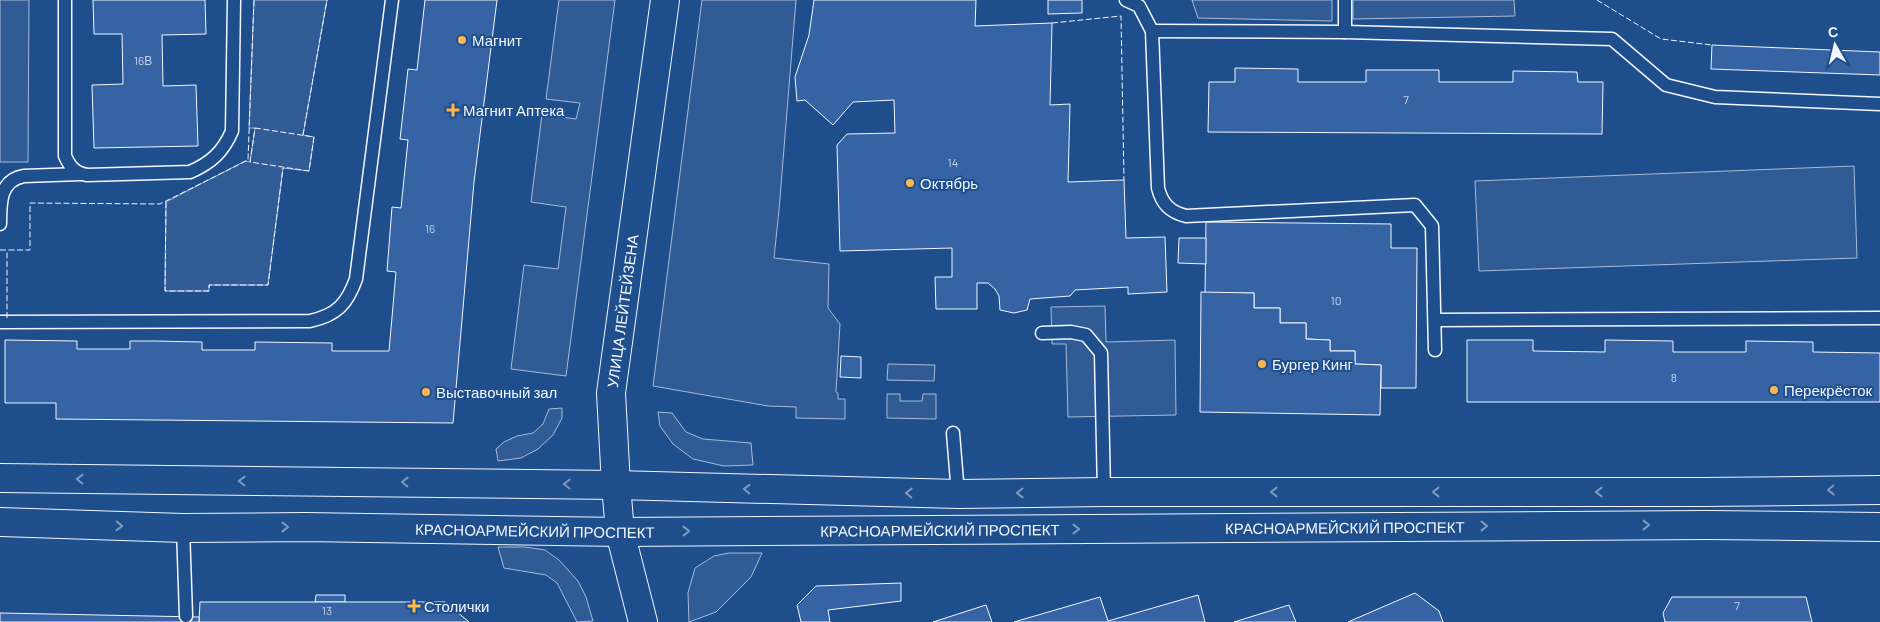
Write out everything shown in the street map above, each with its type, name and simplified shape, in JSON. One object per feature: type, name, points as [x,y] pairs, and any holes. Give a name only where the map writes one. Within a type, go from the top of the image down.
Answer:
[{"type":"main road","name":"УЛИЦА ЛЕЙТЕЙЗЕНА","points":[[643,622],[620,532],[611,393],[665,0]]},
{"type":"main road","points":[[0,478],[616,485],[958,494],[1880,490]]},
{"type":"main road","name":"КРАСНОАРМЕЙСКИЙ ПРОСПЕКТ","points":[[0,522],[183,528],[305,527],[620,532],[1697,525],[1880,527]]},
{"type":"lane","points":[[65,0],[65,156],[68,164],[80,174]]},
{"type":"lane","points":[[0,224],[0,193],[9,181],[16,177],[190,172],[205,166],[217,156],[226,144],[232,131],[234,0]]},
{"type":"lane","points":[[0,322],[310,321],[323,318],[334,312],[352,292],[356,279],[392,0]]},
{"type":"lane","points":[[1126,0],[1139,6],[1152,31],[1158,188],[1164,204],[1170,210],[1186,216],[1415,205],[1432,226],[1435,350]]},
{"type":"lane","points":[[1345,0],[1345,32]]},
{"type":"lane","points":[[1152,31],[1345,32],[1612,39],[1666,85],[1716,97],[1880,104]]},
{"type":"lane","points":[[1435,320],[1880,318]]},
{"type":"lane","points":[[1042,333],[1071,332],[1086,335],[1101,353],[1104,492]]},
{"type":"lane","points":[[953,433],[958,494]]},
{"type":"lane","points":[[183,528],[186,616]]},
{"type":"shaded area","points":[[0,0],[29,0],[28,162],[0,162]]},
{"type":"shaded area","points":[[254,0],[327,0],[303,135],[314,137],[309,171],[283,168],[268,285],[209,285],[209,291],[165,291],[166,202],[245,161],[250,162],[255,128],[249,128]]},
{"type":"shaded area","points":[[559,0],[615,0],[566,376],[511,369],[524,265],[558,269],[566,207],[531,202],[542,114],[576,119],[580,103],[546,99]]},
{"type":"shaded area","points":[[702,0],[796,0],[774,258],[829,264],[828,308],[840,324],[836,392],[838,393],[838,399],[845,399],[845,419],[796,418],[796,407],[768,406],[653,386]]},
{"type":"shaded area","points":[[1192,0],[1332,0],[1332,21],[1198,18]]},
{"type":"shaded area","points":[[1353,0],[1514,0],[1515,16],[1353,19]]},
{"type":"shaded area","points":[[1854,166],[1857,258],[1479,271],[1475,181]]},
{"type":"shaded area","points":[[1105,306],[1106,342],[1175,340],[1176,415],[1068,417],[1066,344],[1052,344],[1051,307]]},
{"type":"shaded area","points":[[888,364],[935,365],[934,381],[887,380]]},
{"type":"shaded area","points":[[887,394],[900,394],[900,401],[922,401],[923,394],[936,394],[936,419],[887,418]]},
{"type":"shaded area","points":[[562,408],[562,418],[553,435],[538,449],[521,458],[498,461],[496,449],[504,442],[517,436],[533,433],[543,424],[549,409]]},
{"type":"shaded area","points":[[658,412],[672,413],[686,432],[703,439],[751,443],[753,465],[724,466],[693,459],[673,444],[660,426]]},
{"type":"shaded area","points":[[498,547],[525,547],[545,550],[559,560],[578,581],[586,597],[593,621],[577,622],[557,583],[546,575],[504,568]]},
{"type":"shaded area","points":[[729,553],[762,553],[751,577],[716,612],[689,622],[688,593],[695,568],[714,556]]},
{"type":"building","points":[[93,0],[205,0],[206,34],[162,35],[163,86],[196,85],[198,146],[94,148],[92,85],[123,84],[122,34],[94,34]]},
{"type":"building","points":[[425,0],[497,0],[474,182],[453,423],[56,419],[56,403],[5,403],[5,340],[77,341],[77,349],[130,349],[130,341],[154,341],[202,342],[202,350],[255,350],[255,342],[332,343],[332,351],[389,351],[396,272],[387,271],[392,207],[401,208],[408,140],[400,139],[408,69],[417,70]]},
{"type":"building","points":[[814,0],[976,0],[975,26],[1052,23],[1050,105],[1070,104],[1068,182],[1124,180],[1126,238],[1165,237],[1167,292],[1128,294],[1128,287],[1075,290],[1070,296],[1030,299],[1027,310],[1014,313],[1000,310],[999,296],[988,283],[977,283],[977,309],[936,309],[935,277],[952,277],[952,248],[840,251],[837,145],[847,134],[895,133],[894,100],[853,102],[833,125],[805,100],[797,101],[795,77],[809,35]]},
{"type":"building","points":[[1048,0],[1082,0],[1082,13],[1048,14]]},
{"type":"building","points":[[1712,45],[1880,52],[1880,75],[1711,69]]},
{"type":"building","points":[[1235,68],[1298,69],[1298,82],[1366,82],[1366,70],[1439,70],[1439,82],[1513,82],[1513,71],[1577,72],[1578,82],[1603,82],[1602,134],[1208,132],[1209,82],[1235,82]]},
{"type":"building","points":[[1206,222],[1391,224],[1391,248],[1417,248],[1416,388],[1381,388],[1381,365],[1355,364],[1355,351],[1330,351],[1330,340],[1306,339],[1306,323],[1280,323],[1280,308],[1254,308],[1254,293],[1205,293]]},
{"type":"building","points":[[1179,238],[1206,238],[1206,264],[1178,263]]},
{"type":"building","points":[[1201,292],[1254,293],[1254,308],[1280,308],[1280,323],[1306,323],[1306,339],[1330,340],[1330,351],[1355,351],[1355,364],[1381,365],[1380,415],[1200,412]]},
{"type":"building","points":[[1467,340],[1533,340],[1533,351],[1605,352],[1605,340],[1673,341],[1673,352],[1746,352],[1746,341],[1813,342],[1813,352],[1880,353],[1880,402],[1467,402]]},
{"type":"building","points":[[841,356],[861,357],[861,378],[840,377]]},
{"type":"building","points":[[901,583],[901,601],[828,610],[830,622],[801,622],[797,605],[816,586]]},
{"type":"building","points":[[1415,593],[1439,611],[1443,622],[1348,622]]},
{"type":"building","points":[[316,595],[345,595],[345,602],[315,602]]},
{"type":"building","points":[[1198,595],[1205,622],[1014,622],[1100,597],[1108,621]]},
{"type":"building","points":[[1672,597],[1806,597],[1812,622],[1665,622],[1663,613]]},
{"type":"building","points":[[200,602],[445,602],[469,622],[199,622]]},
{"type":"building","points":[[986,605],[992,622],[933,622]]},
{"type":"building","points":[[1289,605],[1296,622],[1234,622]]},
{"type":"building","points":[[0,613],[199,617],[199,622],[0,622]]},
{"type":"fence","points":[[0,250],[30,250],[30,203],[160,204],[248,160],[254,0]]},
{"type":"fence","points":[[303,135],[327,0]]},
{"type":"fence","points":[[1597,0],[1661,39],[1712,45]]},
{"type":"fence","points":[[1052,23],[1121,16],[1124,180]]},
{"type":"fence","points":[[255,128],[314,137],[309,171],[250,162],[255,128]]},
{"type":"fence","points":[[166,202],[165,291],[209,291],[209,285],[268,285],[283,168]]},
{"type":"fence","points":[[7,250],[7,318]]},
{"type":"place","name":"Магнит","points":[[462,40]]},
{"type":"place","name":"Магнит Аптека","points":[[453,110]]},
{"type":"place","name":"Октябрь","points":[[910,183]]},
{"type":"place","name":"Бургер Кинг","points":[[1262,364]]},
{"type":"place","name":"Перекрёсток","points":[[1774,390]]},
{"type":"place","name":"Выставочный зал","points":[[426,392]]},
{"type":"place","name":"Столички","points":[[414,606]]}]
